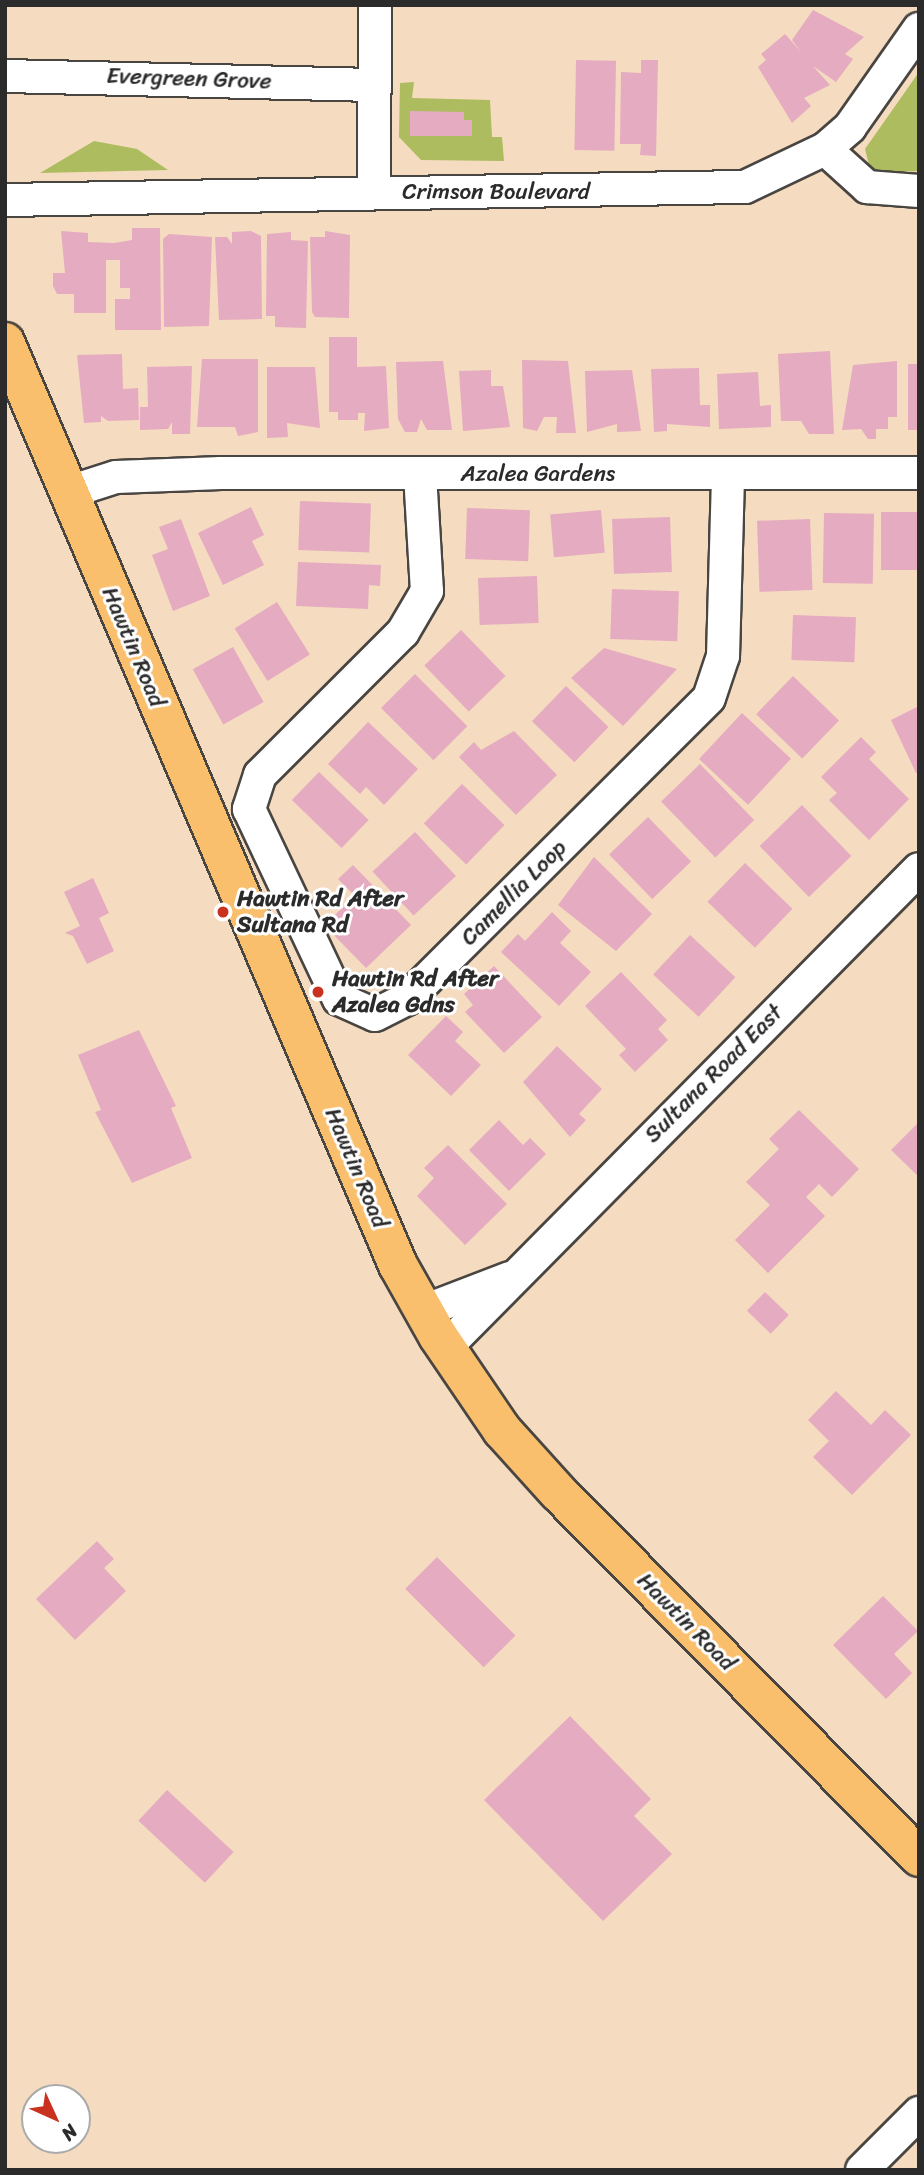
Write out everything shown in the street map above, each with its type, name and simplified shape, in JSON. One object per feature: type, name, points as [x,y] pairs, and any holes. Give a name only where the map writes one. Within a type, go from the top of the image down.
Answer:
[{"type":"main road","name":"Hawtin Road","points":[[5,342],[398,1265],[424,1311],[502,1430],[558,1492],[919,1857]]},
{"type":"street","points":[[374,192],[375,5]]},
{"type":"street","name":"Crimson Boulevard","points":[[5,200],[374,192],[717,191],[767,179],[825,149],[850,127],[919,29]]},
{"type":"street","name":"Evergreen Grove","points":[[5,76],[374,85]]},
{"type":"street","points":[[825,149],[867,187],[919,191]]},
{"type":"street","name":"Camellia Loop","points":[[420,474],[427,591],[403,632],[260,775],[249,809],[339,999],[375,1014],[407,999],[709,698],[723,656],[728,473]]},
{"type":"street","name":"Azalea Gardens","points":[[72,503],[116,477],[158,479],[420,474],[919,473]]},
{"type":"street","name":"Sultana Road East","points":[[446,1347],[496,1303],[510,1278],[919,869]]},
{"type":"street","name":"Sultana Road East","points":[[424,1311],[510,1278]]},
{"type":"street","points":[[862,2170],[919,2113]]},
{"type":"green space","points":[[919,72],[919,171],[871,173],[865,149]]},
{"type":"green space","points":[[414,82],[412,98],[490,100],[492,137],[502,137],[504,161],[421,160],[399,137],[400,83]]},
{"type":"green space","points":[[94,141],[137,149],[168,170],[40,173]]},
{"type":"building","points":[[813,10],[864,37],[845,54],[853,59],[836,82],[813,66],[830,85],[804,98],[811,106],[792,123],[758,67],[766,60],[761,54],[785,34],[801,52],[792,40]]},
{"type":"building","points":[[576,60],[616,61],[614,151],[574,150]]},
{"type":"building","points":[[641,60],[658,60],[656,156],[640,155],[641,144],[620,144],[621,72],[641,73]]},
{"type":"building","points":[[410,111],[464,112],[464,120],[472,120],[472,136],[410,136]]},
{"type":"building","points":[[132,228],[160,228],[161,330],[115,330],[115,299],[130,299],[130,288],[120,288],[120,260],[106,260],[106,313],[74,313],[74,294],[57,294],[53,286],[53,273],[65,273],[61,231],[88,233],[88,242],[114,243],[132,240]]},
{"type":"building","points":[[251,231],[261,236],[262,319],[219,320],[215,237],[227,237],[232,244],[232,232]]},
{"type":"building","points":[[325,231],[350,235],[349,318],[315,317],[312,312],[310,237],[325,237]]},
{"type":"building","points":[[291,232],[291,240],[308,241],[306,328],[275,327],[275,316],[266,316],[267,234]]},
{"type":"building","points":[[169,234],[212,237],[209,326],[164,327],[163,239]]},
{"type":"building","points":[[329,337],[357,337],[357,367],[386,366],[389,428],[364,431],[365,413],[358,413],[358,420],[338,420],[338,412],[329,412]]},
{"type":"building","points":[[830,351],[834,434],[809,434],[801,421],[781,421],[778,354]]},
{"type":"building","points":[[122,354],[123,389],[138,388],[139,420],[108,421],[101,416],[101,422],[84,423],[77,355]]},
{"type":"building","points":[[202,359],[258,359],[258,432],[238,436],[235,427],[197,427]]},
{"type":"building","points":[[522,360],[568,361],[576,433],[556,433],[557,417],[544,417],[537,431],[523,428]]},
{"type":"building","points":[[443,361],[452,430],[427,430],[421,419],[417,432],[405,432],[398,419],[396,362]]},
{"type":"building","points":[[897,361],[897,417],[888,417],[888,429],[876,429],[876,439],[868,439],[861,429],[842,430],[853,365]]},
{"type":"building","points":[[908,364],[919,364],[919,430],[908,430]]},
{"type":"building","points":[[192,366],[190,434],[172,434],[172,422],[168,429],[140,430],[140,407],[148,407],[147,367]]},
{"type":"building","points":[[267,367],[315,367],[320,428],[287,423],[288,437],[267,438]]},
{"type":"building","points":[[699,368],[700,405],[710,405],[710,427],[667,424],[667,431],[654,432],[651,369]]},
{"type":"building","points":[[491,370],[491,386],[503,386],[510,427],[463,431],[459,371]]},
{"type":"building","points":[[632,370],[641,431],[617,432],[617,424],[587,432],[585,371]]},
{"type":"building","points":[[758,372],[760,406],[771,405],[771,427],[719,429],[717,374]]},
{"type":"building","points":[[300,501],[371,503],[369,552],[298,550]]},
{"type":"building","points":[[251,507],[264,535],[252,541],[264,565],[223,585],[198,533]]},
{"type":"building","points":[[467,508],[530,510],[528,561],[465,559]]},
{"type":"building","points":[[601,510],[605,553],[554,557],[550,514]]},
{"type":"building","points":[[881,512],[919,512],[919,570],[881,570]]},
{"type":"building","points":[[824,513],[874,514],[873,584],[823,583]]},
{"type":"building","points":[[670,517],[672,572],[614,574],[612,519]]},
{"type":"building","points":[[181,519],[210,596],[173,611],[152,555],[168,549],[159,527]]},
{"type":"building","points":[[810,519],[812,590],[760,592],[757,521]]},
{"type":"building","points":[[298,562],[381,565],[380,586],[369,585],[368,609],[296,606]]},
{"type":"building","points":[[537,576],[539,623],[480,625],[478,578]]},
{"type":"building","points":[[612,589],[679,591],[677,641],[610,639]]},
{"type":"building","points":[[277,602],[310,655],[267,681],[235,628]]},
{"type":"building","points":[[793,615],[856,617],[854,662],[791,660]]},
{"type":"building","points":[[461,630],[505,676],[469,711],[424,665]]},
{"type":"building","points":[[233,647],[264,702],[223,724],[193,669]]},
{"type":"building","points":[[604,648],[677,669],[623,726],[571,678]]},
{"type":"building","points":[[415,674],[467,726],[433,760],[381,708]]},
{"type":"building","points":[[793,676],[839,720],[802,759],[756,714]]},
{"type":"building","points":[[566,686],[608,727],[574,762],[532,721]]},
{"type":"building","points":[[919,706],[919,772],[916,773],[891,720]]},
{"type":"building","points":[[742,713],[791,759],[748,805],[699,759]]},
{"type":"building","points":[[368,722],[418,769],[384,805],[366,787],[360,794],[328,764]]},
{"type":"building","points":[[514,731],[557,775],[516,815],[459,757],[474,742],[481,750]]},
{"type":"building","points":[[861,737],[876,752],[869,759],[909,799],[869,840],[829,800],[837,793],[821,777]]},
{"type":"building","points":[[700,764],[754,820],[715,858],[661,802]]},
{"type":"building","points":[[319,772],[369,820],[342,848],[292,800]]},
{"type":"building","points":[[462,784],[504,825],[466,865],[424,824]]},
{"type":"building","points":[[802,805],[851,856],[809,897],[760,846]]},
{"type":"building","points":[[648,817],[691,862],[652,899],[609,855]]},
{"type":"building","points":[[415,832],[456,876],[414,915],[373,872]]},
{"type":"building","points":[[594,857],[652,914],[616,951],[558,905]]},
{"type":"building","points":[[745,863],[792,909],[755,948],[707,902]]},
{"type":"building","points":[[353,865],[411,925],[366,968],[324,925],[355,896],[338,879]]},
{"type":"building","points":[[93,878],[109,913],[99,918],[114,951],[87,964],[73,936],[65,933],[80,926],[64,892]]},
{"type":"building","points":[[552,912],[571,931],[560,943],[591,972],[559,1006],[501,952],[518,934],[525,941]]},
{"type":"building","points":[[690,935],[735,977],[699,1017],[653,974]]},
{"type":"building","points":[[494,966],[542,1017],[504,1053],[465,1012],[473,1005],[464,994]]},
{"type":"building","points":[[621,972],[667,1020],[658,1029],[668,1040],[635,1072],[619,1055],[626,1049],[585,1006]]},
{"type":"building","points":[[446,1016],[463,1032],[455,1041],[481,1065],[451,1096],[408,1055]]},
{"type":"building","points":[[139,1030],[176,1106],[171,1108],[192,1158],[132,1183],[95,1112],[101,1110],[78,1055]]},
{"type":"building","points":[[557,1046],[602,1089],[579,1114],[586,1120],[570,1137],[523,1082]]},
{"type":"building","points":[[799,1110],[859,1169],[832,1197],[819,1184],[806,1197],[825,1216],[768,1273],[735,1240],[770,1205],[746,1182],[779,1149],[769,1139]]},
{"type":"building","points":[[499,1120],[523,1145],[530,1138],[546,1154],[509,1191],[469,1150]]},
{"type":"building","points":[[919,1122],[919,1177],[891,1150]]},
{"type":"building","points":[[448,1145],[507,1204],[465,1245],[417,1196],[434,1178],[424,1168]]},
{"type":"building","points":[[765,1292],[789,1315],[771,1334],[747,1311]]},
{"type":"building","points":[[836,1391],[871,1425],[885,1410],[911,1435],[852,1495],[813,1457],[829,1441],[808,1420]]},
{"type":"building","points":[[97,1541],[114,1559],[104,1568],[126,1591],[75,1640],[36,1599]]},
{"type":"building","points":[[437,1557],[515,1635],[484,1667],[405,1589]]},
{"type":"building","points":[[883,1596],[918,1631],[894,1654],[912,1673],[886,1699],[833,1645]]},
{"type":"building","points":[[570,1716],[651,1799],[634,1816],[672,1854],[603,1921],[484,1800]]},
{"type":"building","points":[[167,1790],[234,1852],[205,1883],[138,1821]]},
{"type":"place","name":"Hawtin Rd After Sultana Rd","points":[[223,912]]},
{"type":"place","name":"Hawtin Rd After Azalea Gdns","points":[[318,992]]}]
